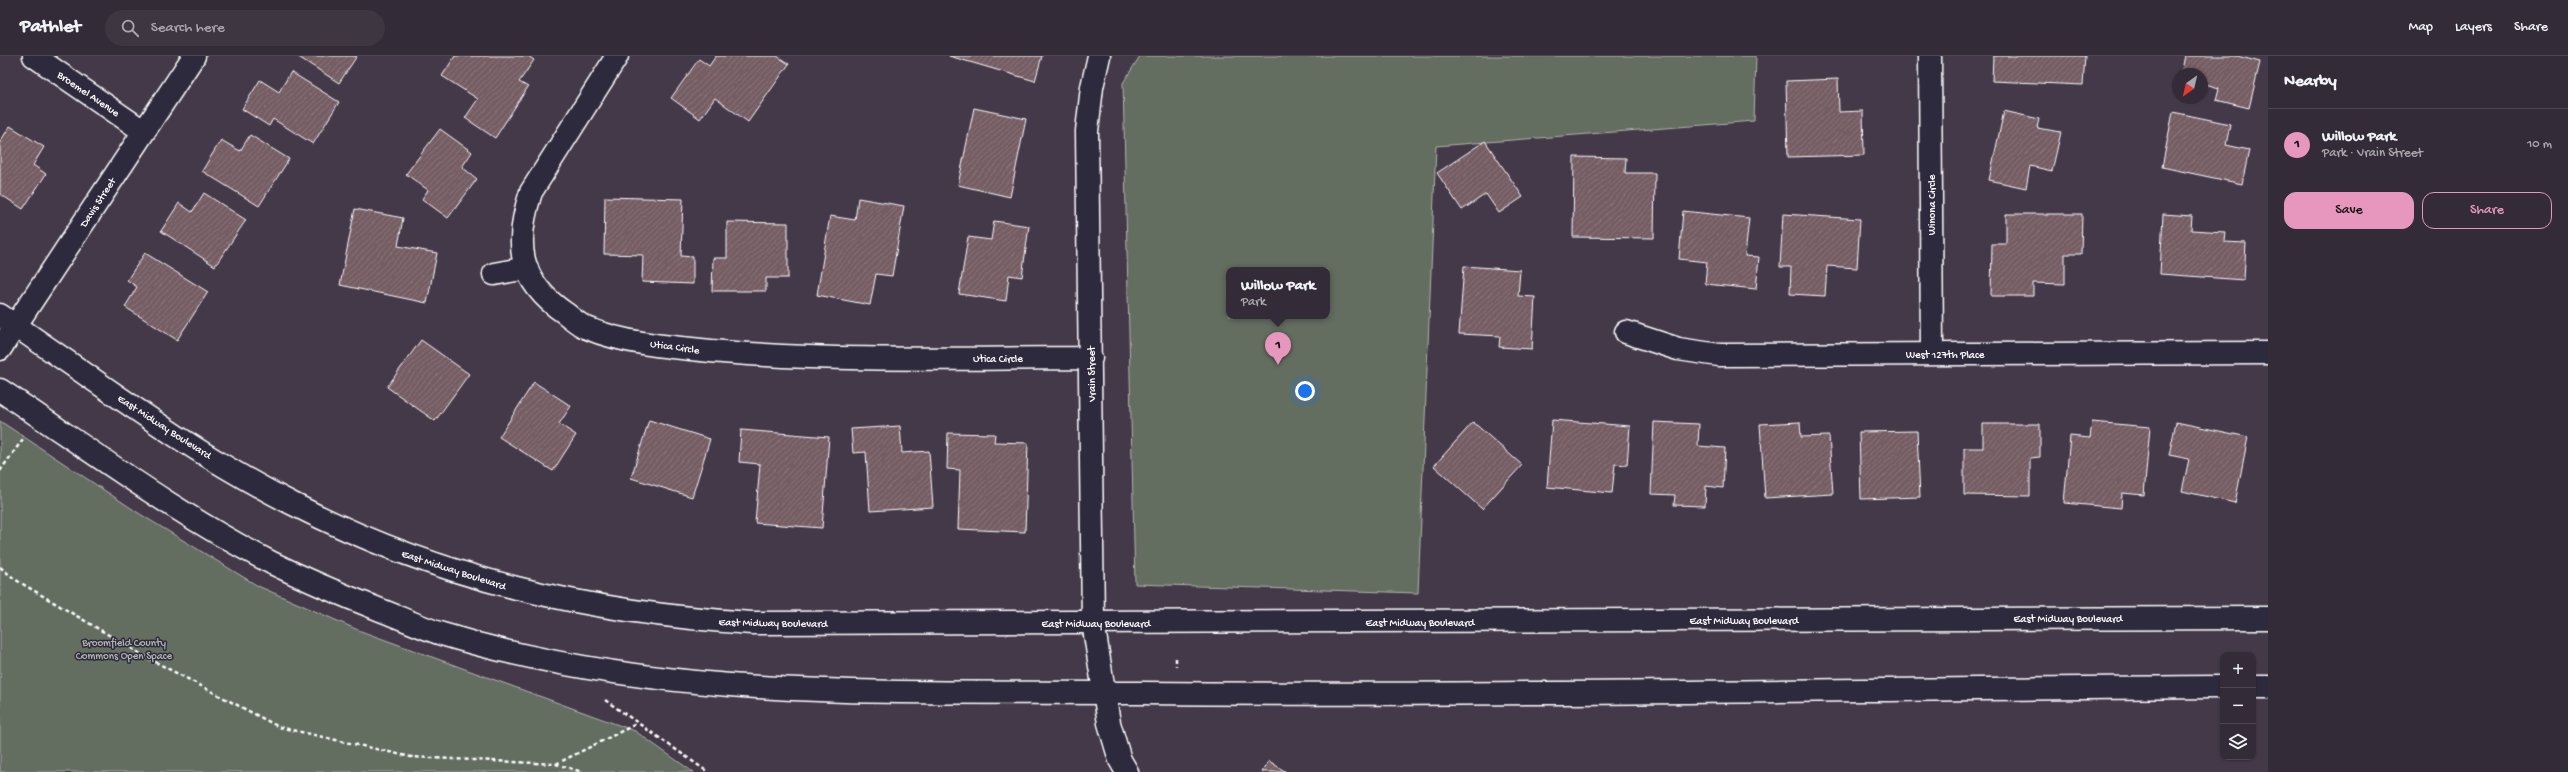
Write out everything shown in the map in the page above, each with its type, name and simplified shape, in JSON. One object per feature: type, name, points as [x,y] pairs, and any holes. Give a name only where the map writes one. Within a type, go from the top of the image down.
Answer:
[{"type":"main road","name":"Broemel Avenue","points":[[34,56],[143,131]]},
{"type":"main road","name":"Davis Street","points":[[0,349],[8,320],[143,131],[194,56]]},
{"type":"main road","name":"Utica Circle","points":[[617,56],[531,192],[524,215],[521,240],[526,268],[532,281],[546,300],[585,327],[608,335],[680,348],[781,356],[1091,358]]},
{"type":"main road","name":"Vrain Street","points":[[1099,56],[1092,87],[1088,131],[1093,622],[1109,723],[1120,760],[1127,772]]},
{"type":"main road","name":"Winona Circle","points":[[1930,56],[1932,354]]},
{"type":"main road","points":[[494,274],[526,268]]},
{"type":"main road","name":"East Midway Boulevard","points":[[8,320],[200,450],[292,504],[393,549],[451,570],[508,587],[572,602],[632,612],[692,619],[752,623],[2268,618]]},
{"type":"main road","name":"West 127th Place","points":[[1626,332],[1678,349],[1718,354],[2268,353]]},
{"type":"main road","points":[[0,390],[168,502],[268,561],[340,594],[438,632],[526,656],[610,672],[737,686],[901,692],[2220,688]]},
{"type":"main road","points":[[2256,687],[2268,687]]},
{"type":"path","points":[[0,471],[24,438]]},
{"type":"path","points":[[0,567],[16,580],[146,657],[279,727],[411,757],[556,764],[582,772]]},
{"type":"path","points":[[556,764],[636,724],[708,772]]},
{"type":"green space","points":[[1140,56],[1756,56],[1754,121],[1436,146],[1418,593],[1135,584],[1123,83]]},
{"type":"green space","name":"Broomfield County Commons Open Space","points":[[0,421],[140,514],[258,586],[358,630],[635,731],[693,772],[0,772]]},
{"type":"building","points":[[297,56],[357,56],[339,83]]},
{"type":"building","points":[[455,56],[528,56],[534,60],[519,82],[528,87],[495,138],[465,118],[478,99],[442,76]]},
{"type":"building","points":[[716,56],[777,56],[789,64],[748,122],[715,98],[700,119],[671,98],[699,59],[709,66]]},
{"type":"building","points":[[949,56],[1042,56],[1035,81]]},
{"type":"building","points":[[1993,56],[2085,56],[2083,85],[1992,81]]},
{"type":"building","points":[[2185,56],[2237,56],[2260,62],[2249,108],[2216,100],[2219,88],[2208,85],[2208,68],[2182,68]]},
{"type":"building","points":[[291,72],[339,102],[313,144],[273,119],[269,126],[242,109],[260,80],[279,92]]},
{"type":"building","points":[[1838,79],[1839,112],[1863,111],[1864,155],[1788,157],[1786,81]]},
{"type":"building","points":[[974,108],[1026,119],[1010,197],[958,185]]},
{"type":"building","points":[[2004,111],[2039,119],[2037,128],[2061,132],[2052,171],[2030,166],[2026,188],[1989,180]]},
{"type":"building","points":[[2173,112],[2230,124],[2226,145],[2249,150],[2242,184],[2162,167]]},
{"type":"building","points":[[10,126],[44,147],[33,165],[46,174],[23,209],[0,194],[0,142]]},
{"type":"building","points":[[440,129],[472,152],[462,167],[477,179],[448,218],[422,199],[428,190],[406,174]]},
{"type":"building","points":[[250,135],[289,159],[259,206],[202,171],[221,140],[240,151]]},
{"type":"building","points":[[1485,141],[1523,197],[1499,213],[1486,194],[1462,210],[1437,173]]},
{"type":"building","points":[[1574,157],[1626,158],[1625,173],[1655,173],[1654,238],[1573,237]]},
{"type":"building","points":[[204,193],[246,220],[215,266],[161,231],[179,203],[192,212]]},
{"type":"building","points":[[605,197],[683,199],[681,256],[693,257],[693,284],[642,282],[643,255],[604,254]]},
{"type":"building","points":[[858,198],[904,206],[892,276],[876,274],[870,305],[817,295],[830,216],[855,220]]},
{"type":"building","points":[[355,209],[403,218],[398,246],[437,253],[427,303],[340,285]]},
{"type":"building","points":[[1683,211],[1749,218],[1745,256],[1759,257],[1756,289],[1705,284],[1707,262],[1679,259]]},
{"type":"building","points":[[1783,214],[1860,219],[1857,268],[1827,266],[1825,296],[1790,294],[1791,267],[1780,267]]},
{"type":"building","points":[[2006,214],[2082,214],[2081,254],[2065,254],[2065,284],[2033,283],[2033,296],[1991,296],[1992,244],[2006,244]]},
{"type":"building","points":[[2163,214],[2192,216],[2191,230],[2225,232],[2224,242],[2246,243],[2244,280],[2160,274]]},
{"type":"building","points":[[994,221],[1029,226],[1022,277],[1009,275],[1006,301],[959,294],[968,237],[991,240]]},
{"type":"building","points":[[727,222],[788,223],[788,278],[766,278],[766,291],[712,291],[713,258],[727,258]]},
{"type":"building","points":[[145,253],[208,292],[177,340],[125,307],[137,287],[127,280]]},
{"type":"building","points":[[1464,266],[1520,270],[1518,296],[1535,297],[1532,349],[1499,347],[1500,336],[1459,334]]},
{"type":"building","points":[[421,340],[469,374],[435,421],[387,387]]},
{"type":"building","points":[[534,382],[571,406],[559,424],[576,435],[553,471],[499,437]]},
{"type":"building","points":[[649,420],[710,439],[692,497],[631,478]]},
{"type":"building","points":[[1552,420],[1630,426],[1627,465],[1615,464],[1612,493],[1547,487]]},
{"type":"building","points":[[1473,422],[1522,465],[1482,509],[1434,466]]},
{"type":"building","points":[[1654,422],[1699,424],[1698,446],[1725,448],[1723,488],[1706,486],[1705,506],[1674,505],[1675,495],[1651,494]]},
{"type":"building","points":[[1800,422],[1801,437],[1829,436],[1833,494],[1765,498],[1760,424]]},
{"type":"building","points":[[2092,422],[2150,427],[2144,495],[2122,493],[2121,508],[2064,503],[2070,436],[2090,438]]},
{"type":"building","points":[[2176,422],[2248,437],[2235,503],[2182,491],[2189,459],[2169,455]]},
{"type":"building","points":[[1983,424],[2040,424],[2040,457],[2030,458],[2030,496],[1964,495],[1964,448],[1983,448]]},
{"type":"building","points":[[900,426],[902,453],[929,451],[933,507],[870,511],[866,452],[853,453],[851,429]]},
{"type":"building","points":[[741,430],[829,437],[822,528],[755,523],[760,464],[739,462]]},
{"type":"building","points":[[1917,431],[1920,497],[1861,499],[1859,432]]},
{"type":"building","points":[[948,433],[995,434],[994,442],[1028,443],[1025,532],[958,529],[960,470],[947,469]]},
{"type":"building","points":[[1269,761],[1286,772],[1262,772]]},
{"type":"place","name":"Willow Park","points":[[1278,365]]}]
